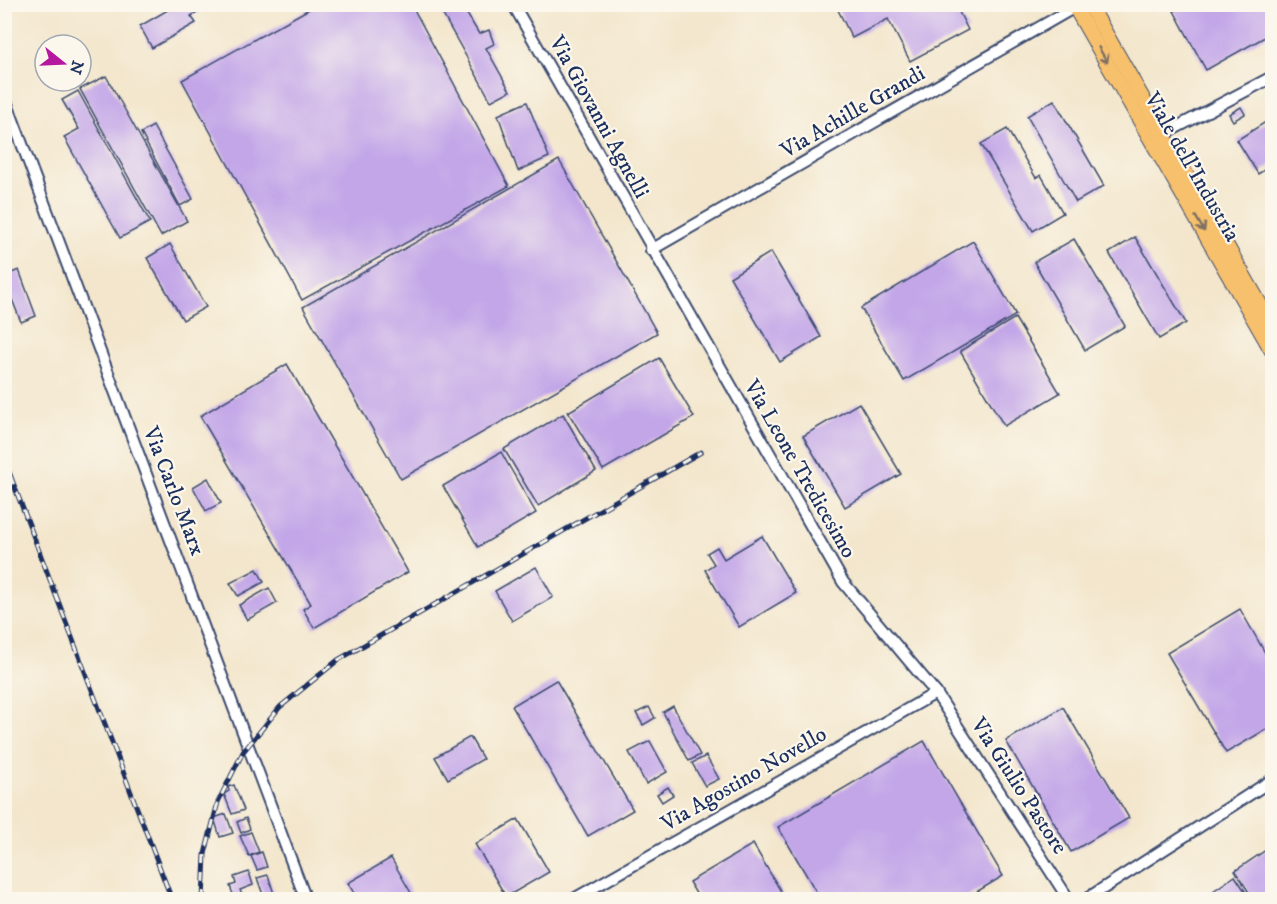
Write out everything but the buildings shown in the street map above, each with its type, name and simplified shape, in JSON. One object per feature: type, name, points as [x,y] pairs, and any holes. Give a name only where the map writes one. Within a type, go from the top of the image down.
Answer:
[{"type":"main road","name":"Viale dell'Industria","points":[[1079,5],[1164,134],[1272,325]]},
{"type":"main road","name":"Viale dell'Industria","points":[[1079,5],[1272,351]]},
{"type":"street","points":[[4,7],[8,4]]},
{"type":"street","name":"Via Giovanni Agnelli","points":[[513,4],[651,249]]},
{"type":"street","name":"Via Achille Grandi","points":[[651,249],[1079,5]]},
{"type":"street","name":"Viale dell'Industria","points":[[1164,134],[1272,77]]},
{"type":"street","name":"Via Carlo Marx","points":[[4,96],[306,900]]},
{"type":"street","name":"Via Leone Tredicesimo","points":[[651,249],[843,582],[936,693]]},
{"type":"street","name":"Via Agostino Novello","points":[[572,900],[936,693]]},
{"type":"street","name":"Via Giulio Pastore","points":[[936,693],[1069,900]]},
{"type":"street","points":[[1085,900],[1272,780]]},
{"type":"railway","points":[[203,900],[205,854],[218,802],[243,752],[280,707],[338,660],[701,452]]},
{"type":"railway","points":[[4,459],[172,900]]}]
